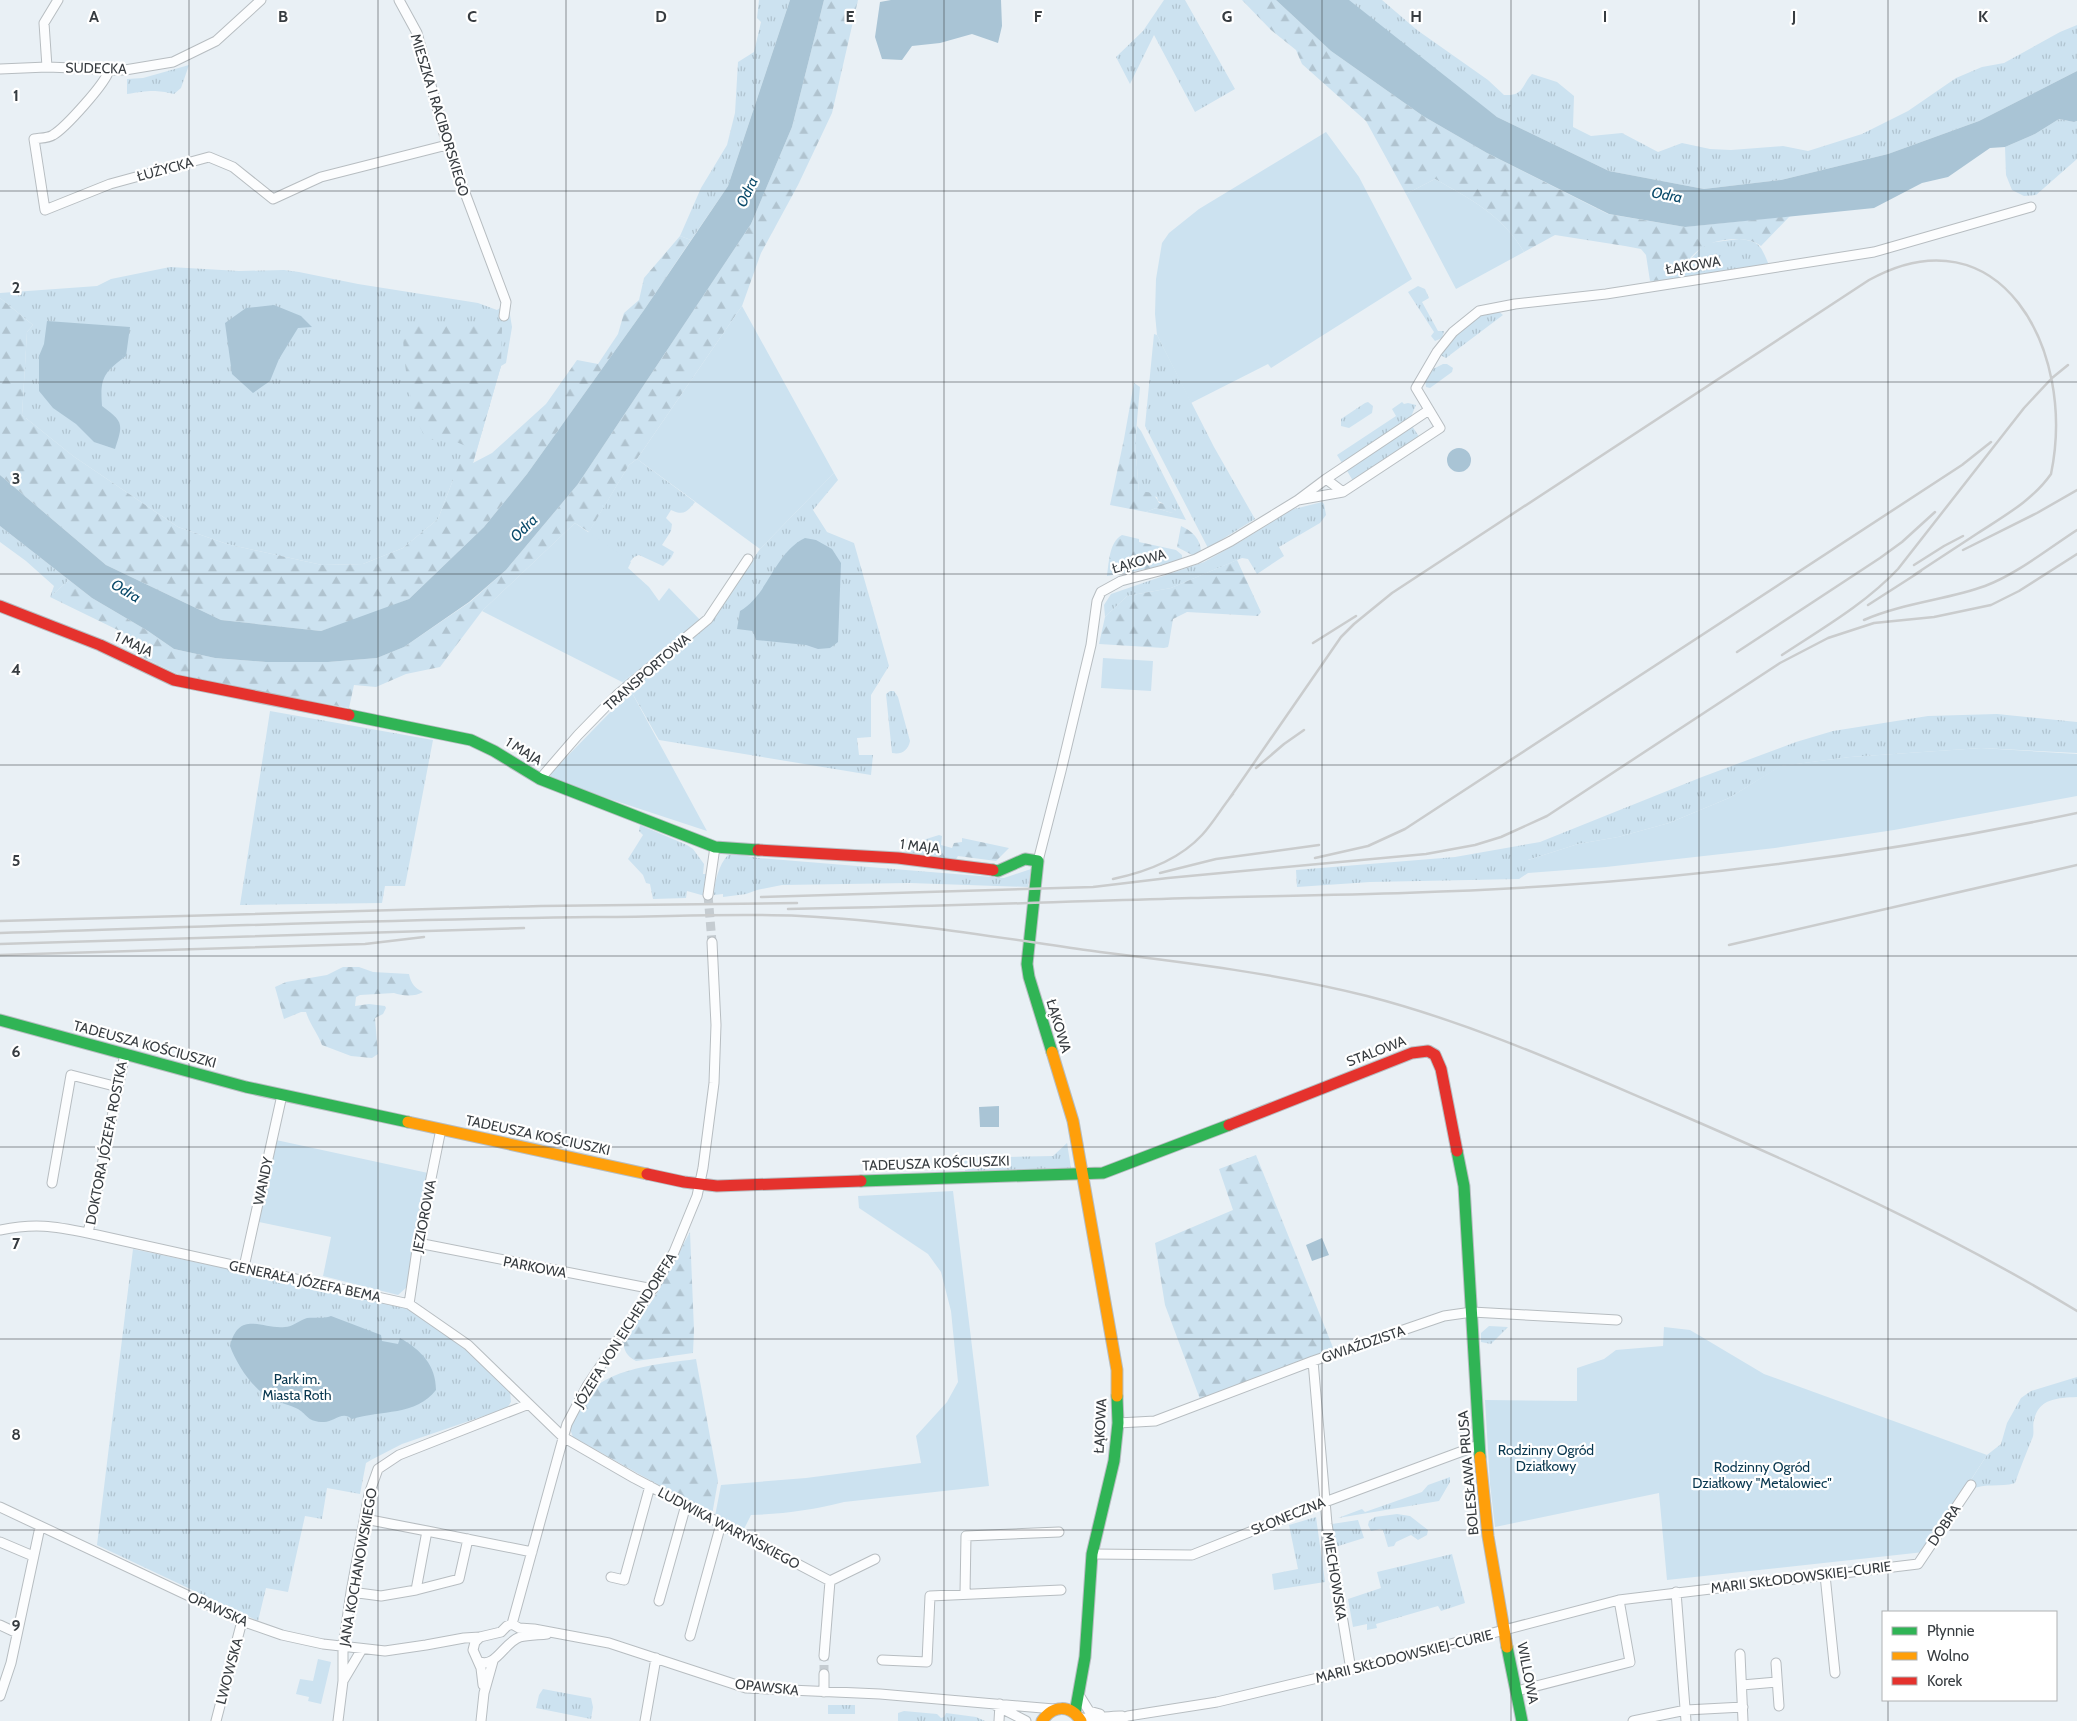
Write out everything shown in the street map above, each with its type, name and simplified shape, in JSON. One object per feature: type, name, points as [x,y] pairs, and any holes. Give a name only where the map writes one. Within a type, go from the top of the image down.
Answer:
[{"type":"street","points":[[48,66],[44,24],[58,0]]},
{"type":"street","name":"SUDECKA","points":[[0,70],[48,66],[125,70],[173,62],[216,41],[260,0]]},
{"type":"street","name":"MIESZKA I RACIBORSKIEGO","points":[[399,0],[417,33],[447,145],[506,302],[504,316]]},
{"type":"street","name":"ŁUŻYCKA","points":[[109,70],[108,75],[89,99],[53,136],[34,139],[45,210],[110,184],[209,157],[233,167],[273,199],[321,177],[447,145]]},
{"type":"street","name":"ŁĄKOWA","points":[[1298,500],[1343,492],[1440,428],[1416,388],[1433,358],[1453,332],[1479,311],[1515,304],[1614,293],[1874,252],[2031,207]]},
{"type":"street","name":"ŁĄKOWA","points":[[1078,1717],[1085,1657],[1092,1554],[1114,1461],[1118,1423],[1117,1370],[1072,1121],[1028,971],[1038,861],[1090,645],[1097,601],[1101,592],[1121,581],[1196,559],[1230,541],[1298,500],[1429,410]]},
{"type":"street","points":[[1326,479],[1343,492]]},
{"type":"street","points":[[1326,479],[1327,494]]},
{"type":"street","name":"TRANSPORTOWA","points":[[540,779],[578,735],[617,696],[708,619],[748,559]]},
{"type":"street","name":"1 MAJA","points":[[0,606],[100,645],[174,680],[471,740],[494,750],[540,779],[715,847],[898,858],[998,871],[1025,859],[1038,861]]},
{"type":"street","points":[[708,895],[715,847]]},
{"type":"street","name":"JÓZEFA VON EICHENDORFFA","points":[[516,1630],[532,1552],[563,1436],[587,1386],[653,1289],[674,1252],[691,1214],[700,1184],[714,1083],[716,1024],[712,942]]},
{"type":"street","name":"TADEUSZA KOŚCIUSZKI","points":[[0,1020],[239,1086],[700,1184],[717,1186],[1082,1174]]},
{"type":"street","name":"STALOWA","points":[[1082,1174],[1111,1171],[1412,1052],[1429,1050],[1436,1056],[1441,1069],[1464,1186],[1472,1312]]},
{"type":"street","name":"DOKTORA JÓZEFA ROSTKA","points":[[88,1233],[125,1054]]},
{"type":"street","points":[[52,1184],[70,1075],[118,1087]]},
{"type":"street","name":"WANDY","points":[[244,1267],[282,1095]]},
{"type":"street","name":"JEZIOROWA","points":[[409,1304],[418,1243],[441,1130]]},
{"type":"street","name":"GENERAŁA JÓZEFA BEMA","points":[[0,1230],[24,1225],[48,1226],[88,1233],[409,1304],[468,1345],[556,1432],[563,1436]]},
{"type":"street","name":"PARKOWA","points":[[418,1243],[653,1289]]},
{"type":"street","name":"GWIAŹDZISTA","points":[[1118,1423],[1154,1420],[1313,1361],[1444,1316],[1472,1312],[1617,1320]]},
{"type":"street","name":"BOLESŁAWA PRUSA","points":[[1472,1312],[1479,1445],[1488,1536],[1504,1631]]},
{"type":"street","name":"MIECHOWSKA","points":[[1313,1361],[1324,1502],[1351,1670]]},
{"type":"street","name":"JANA KOCHANOWSKIEGO","points":[[338,1721],[343,1681],[343,1647],[372,1480],[378,1469],[399,1455],[529,1404]]},
{"type":"street","name":"LUDWIKA WARYŃSKIEGO","points":[[563,1436],[650,1486],[830,1581]]},
{"type":"street","name":"SŁONECZNA","points":[[1092,1554],[1192,1555],[1324,1502],[1479,1445]]},
{"type":"street","name":"DOBRA","points":[[1918,1564],[1971,1485]]},
{"type":"street","points":[[611,1577],[624,1580],[650,1486]]},
{"type":"street","points":[[659,1601],[686,1505]]},
{"type":"street","name":"OPAWSKA","points":[[0,1507],[242,1622],[282,1635],[343,1647],[392,1650],[480,1637],[501,1632],[508,1626],[516,1630],[554,1633],[609,1643],[746,1688],[880,1694],[988,1702],[1000,1706],[1026,1721]]},
{"type":"street","points":[[365,1519],[532,1552]]},
{"type":"street","points":[[690,1636],[721,1524]]},
{"type":"street","points":[[0,1696],[7,1678],[40,1527]]},
{"type":"street","points":[[416,1590],[427,1531]]},
{"type":"street","points":[[965,1593],[966,1536],[1059,1532]]},
{"type":"street","points":[[352,1592],[381,1596],[460,1580],[468,1539]]},
{"type":"street","points":[[0,1542],[33,1556]]},
{"type":"street","points":[[824,1656],[830,1581],[875,1559]]},
{"type":"street","name":"MARII SKŁODOWSKIEJ-CURIE","points":[[1078,1717],[1085,1719],[1110,1718],[1217,1702],[1351,1670],[1619,1600],[1918,1564]]},
{"type":"street","points":[[1824,1575],[1835,1673]]},
{"type":"street","points":[[882,1660],[927,1662],[930,1596],[1061,1590]]},
{"type":"street","points":[[1676,1592],[1686,1721]]},
{"type":"street","points":[[1517,1691],[1630,1662],[1619,1600]]},
{"type":"street","name":"LWOWSKA","points":[[216,1721],[242,1622]]},
{"type":"street","points":[[0,1625],[17,1633]]},
{"type":"street","points":[[480,1721],[484,1693],[492,1661],[516,1630]]},
{"type":"street","name":"WILLOWA","points":[[1504,1631],[1522,1721]]},
{"type":"street","points":[[480,1637],[475,1642],[473,1650],[482,1671],[484,1693]]},
{"type":"street","points":[[452,1641],[473,1650]]},
{"type":"street","name":"JANA KOCHANOWSKIEGO","points":[[343,1681],[362,1649]]},
{"type":"street","points":[[1740,1654],[1743,1721]]},
{"type":"street","points":[[645,1721],[656,1658]]},
{"type":"street","points":[[478,1661],[486,1663],[492,1661]]},
{"type":"street","points":[[1776,1663],[1779,1706]]},
{"type":"street","points":[[824,1674],[824,1692]]},
{"type":"street","points":[[1742,1685],[1777,1682]]},
{"type":"street","points":[[1042,1721],[1046,1714],[1059,1708],[1080,1691],[1089,1711],[1110,1718]]},
{"type":"street","points":[[999,1721],[1000,1706]]},
{"type":"street","name":"OPAWSKA","points":[[1000,1706],[1059,1708]]},
{"type":"street","points":[[1633,1721],[1686,1710],[1743,1707]]},
{"type":"street","points":[[1059,1708],[1078,1717]]},
{"type":"green space","points":[[759,0],[790,0],[728,186],[691,240],[680,236],[701,188],[727,145],[735,113],[738,62],[754,52],[761,22],[757,18]]},
{"type":"green space","points":[[824,0],[858,0],[832,113],[798,185],[761,253],[742,306],[637,459],[629,465],[589,532],[575,523],[482,611],[440,667],[406,674],[376,687],[354,685],[349,708],[184,677],[144,658],[139,647],[128,635],[50,597],[69,580],[92,598],[148,631],[174,649],[215,658],[266,662],[328,662],[377,658],[404,647],[470,602],[506,570],[578,484],[751,224],[792,127]]},
{"type":"green space","points":[[1164,0],[1185,0],[1235,89],[1195,112],[1154,35],[1130,84],[1116,57],[1143,31]]},
{"type":"green space","points":[[1242,0],[1276,0],[1331,51],[1423,116],[1487,153],[1608,214],[1685,227],[1790,216],[1761,246],[1749,240],[1735,239],[1723,240],[1705,246],[1671,280],[1650,281],[1646,255],[1641,249],[1555,235],[1524,252],[1496,218],[1474,202],[1435,179],[1406,194],[1366,121],[1302,64],[1296,50],[1271,30]]},
{"type":"green space","points":[[1347,0],[1382,0],[1417,30],[1488,80],[1504,95],[1519,92],[1532,74],[1557,82],[1574,96],[1573,127],[1591,136],[1622,133],[1658,152],[1682,143],[1710,149],[1731,150],[1783,146],[1808,151],[1862,134],[1908,111],[1956,78],[1982,67],[2004,63],[2060,32],[2077,25],[2077,71],[1979,121],[1888,154],[1781,180],[1704,189],[1609,171],[1497,117],[1434,70]]},
{"type":"green space","points":[[189,65],[181,88],[174,94],[150,91],[127,94],[127,79],[143,78]]},
{"type":"green space","points":[[2059,119],[2077,121],[2077,159],[2036,195],[2024,196],[2012,190],[2006,175],[2005,147],[2035,134]]},
{"type":"green space","points":[[1326,132],[1359,177],[1412,279],[1271,368],[1268,364],[1191,403],[1157,335],[1155,314],[1156,279],[1162,243],[1169,233],[1199,209]]},
{"type":"green space","points":[[1435,179],[1474,202],[1496,218],[1524,252],[1456,289],[1406,194]]},
{"type":"green space","points":[[680,236],[691,240],[644,310],[527,474],[484,527],[409,599],[366,616],[321,631],[221,620],[106,565],[0,475],[0,298],[33,325],[27,332],[22,415],[73,456],[178,527],[227,544],[322,565],[363,564],[403,548],[438,519],[466,446],[449,439],[426,440],[416,418],[408,385],[403,344],[405,324],[500,325],[502,328],[501,366],[473,463],[492,453],[546,404],[577,360],[598,364],[618,334],[624,313],[639,300],[644,278]]},
{"type":"green space","points":[[1739,239],[1756,243],[1769,265],[1671,280],[1708,243]]},
{"type":"green space","points":[[170,267],[239,271],[284,270],[478,303],[497,310],[508,303],[512,327],[506,363],[501,366],[473,463],[453,480],[438,519],[403,548],[363,564],[322,565],[227,544],[178,527],[73,456],[22,415],[27,332],[33,325],[0,298],[0,293],[97,286],[111,279]]},
{"type":"green space","points":[[1418,286],[1425,289],[1429,298],[1422,302],[1438,331],[1444,331],[1442,338],[1435,341],[1431,336],[1434,332],[1408,292]]},
{"type":"green space","points":[[742,306],[834,473],[760,549],[637,459]]},
{"type":"green space","points":[[1497,310],[1503,315],[1446,358],[1440,355],[1453,338],[1477,316]]},
{"type":"green space","points":[[1154,334],[1157,335],[1214,447],[1255,519],[1208,548],[1145,426]]},
{"type":"green space","points":[[1443,364],[1453,368],[1452,372],[1430,388],[1426,387],[1425,379],[1431,370]]},
{"type":"green space","points":[[1134,383],[1140,387],[1135,443],[1139,492],[1151,493],[1159,503],[1166,504],[1178,512],[1172,513],[1156,508],[1146,512],[1110,505]]},
{"type":"green space","points":[[1368,402],[1373,406],[1372,413],[1349,428],[1341,426],[1341,419]]},
{"type":"green space","points":[[1402,402],[1404,404],[1416,405],[1410,419],[1342,463],[1337,455],[1396,416],[1392,409]]},
{"type":"green space","points":[[1137,426],[1186,520],[1146,512],[1156,508],[1172,513],[1176,510],[1158,501],[1157,497],[1139,493],[1135,443]]},
{"type":"green space","points":[[1412,426],[1420,438],[1353,481],[1346,469]]},
{"type":"green space","points":[[637,459],[695,502],[682,513],[671,510],[666,518],[672,524],[671,531],[662,545],[674,552],[663,566],[639,555],[634,557],[629,563],[588,533],[629,465]]},
{"type":"green space","points":[[834,473],[838,480],[813,510],[827,532],[854,543],[889,666],[871,695],[871,737],[857,738],[859,755],[873,755],[871,775],[659,740],[631,691],[622,682],[703,623],[737,582],[760,549]]},
{"type":"green space","points":[[1322,502],[1326,515],[1320,523],[1279,547],[1284,556],[1257,574],[1248,559],[1242,558],[1171,588],[1127,596],[1105,617],[1104,605],[1111,594],[1204,562],[1284,514],[1294,509]]},
{"type":"green space","points":[[575,523],[631,562],[628,568],[649,587],[659,601],[669,588],[703,623],[622,682],[482,611]]},
{"type":"green space","points":[[0,526],[69,580],[50,597],[54,586],[26,561],[0,542]]},
{"type":"green space","points":[[1181,526],[1189,530],[1198,539],[1201,552],[1196,557],[1177,547]]},
{"type":"green space","points":[[1122,535],[1139,539],[1139,542],[1176,550],[1182,555],[1182,559],[1147,569],[1107,576],[1112,548]]},
{"type":"green space","points":[[1237,560],[1261,612],[1258,616],[1187,612],[1173,619],[1168,647],[1099,644],[1105,617],[1127,596],[1171,588]]},
{"type":"green space","points":[[1103,658],[1153,661],[1151,691],[1101,688]]},
{"type":"green space","points":[[631,691],[707,831],[552,780],[550,774]]},
{"type":"green space","points":[[894,691],[898,697],[910,741],[906,750],[898,753],[892,753],[886,694]]},
{"type":"green space","points":[[270,711],[433,740],[405,886],[385,886],[382,903],[240,905]]},
{"type":"green space","points":[[1997,714],[2077,722],[2077,753],[1981,748],[1850,757],[1781,766],[1729,798],[1669,823],[1618,837],[1578,844],[1528,860],[1528,873],[1519,879],[1370,882],[1297,887],[1296,870],[1455,857],[1540,842],[1702,777],[1796,742],[1833,731],[1928,716]]},
{"type":"green space","points":[[1981,748],[2077,754],[2077,796],[1894,830],[1775,848],[1606,867],[1528,873],[1528,860],[1578,844],[1618,837],[1669,823],[1729,798],[1780,766],[1850,757]]},
{"type":"green space","points":[[640,825],[693,849],[704,864],[703,874],[707,874],[705,896],[687,891],[686,898],[653,899],[650,884],[646,883],[643,875],[628,859],[643,835],[639,831]]},
{"type":"green space","points":[[939,835],[942,836],[941,845],[952,848],[954,843],[962,842],[962,838],[1009,848],[996,861],[958,856],[956,859],[905,852],[923,840]]},
{"type":"green space","points":[[728,855],[1004,878],[1031,869],[1028,887],[910,883],[782,885],[746,894],[723,897],[723,894],[714,895],[718,874],[722,863]]},
{"type":"green space","points":[[343,967],[359,967],[373,972],[409,974],[414,985],[423,992],[412,995],[394,993],[360,995],[356,997],[355,1006],[369,1004],[385,1006],[386,1008],[383,1014],[375,1018],[378,1054],[372,1058],[351,1056],[322,1045],[306,1012],[301,1012],[284,1019],[275,987],[286,982],[327,975]]},
{"type":"green space","points":[[276,1140],[428,1173],[407,1287],[398,1295],[323,1276],[331,1237],[259,1222]]},
{"type":"green space","points":[[1067,1143],[1071,1168],[965,1171],[964,1158],[1053,1156]]},
{"type":"green space","points":[[1256,1155],[1334,1350],[1200,1399],[1165,1305],[1155,1243],[1233,1210],[1219,1169]]},
{"type":"green space","points":[[953,1191],[989,1486],[844,1502],[786,1513],[751,1515],[743,1531],[715,1516],[721,1485],[806,1478],[921,1463],[916,1436],[947,1402],[958,1382],[951,1311],[941,1272],[928,1254],[859,1208],[858,1196]]},
{"type":"green space","points":[[690,1232],[694,1330],[693,1353],[636,1361],[626,1352],[623,1340],[654,1298]]},
{"type":"green space","name":"Park im. Miasta Roth","points":[[133,1249],[347,1292],[402,1306],[418,1313],[469,1352],[510,1391],[511,1402],[507,1408],[402,1444],[366,1463],[360,1494],[327,1488],[322,1519],[305,1516],[288,1592],[266,1588],[258,1621],[97,1545]]},
{"type":"green space","points":[[1489,1326],[1508,1327],[1491,1344],[1481,1342],[1481,1333]]},
{"type":"green space","name":"Rodzinny Ogród Działkowy \"Metalowiec\"","points":[[1664,1327],[1690,1330],[1764,1374],[1987,1455],[1924,1552],[1667,1580],[1659,1493],[1495,1527],[1490,1484],[1485,1400],[1577,1401],[1577,1368],[1604,1359],[1616,1350],[1663,1346]]},
{"type":"green space","points":[[696,1359],[718,1481],[712,1515],[573,1437],[570,1429],[585,1398],[594,1388],[606,1380],[620,1373],[651,1365]]},
{"type":"green space","points":[[2077,1377],[2077,1397],[2056,1399],[2040,1407],[2033,1422],[2033,1437],[2015,1483],[1982,1486],[1971,1490],[1969,1483],[1987,1455],[2001,1444],[2007,1423],[2021,1398],[2031,1391]]},
{"type":"green space","points":[[1450,1477],[1450,1482],[1439,1501],[1338,1518],[1362,1509],[1365,1512],[1422,1492],[1428,1485]]},
{"type":"green space","points":[[1397,1514],[1410,1516],[1428,1530],[1427,1535],[1418,1540],[1411,1535],[1396,1542],[1394,1546],[1388,1547],[1383,1530],[1371,1531],[1368,1525],[1369,1521],[1375,1517]]},
{"type":"green space","points":[[1316,1517],[1325,1582],[1274,1590],[1272,1574],[1298,1569],[1289,1525]]},
{"type":"green space","points":[[1358,1520],[1364,1538],[1335,1547],[1332,1524]]},
{"type":"green space","points":[[1452,1554],[1465,1603],[1441,1611],[1438,1606],[1376,1624],[1377,1628],[1367,1630],[1367,1624],[1353,1627],[1348,1599],[1381,1588],[1377,1572]]},
{"type":"green space","points":[[318,1659],[331,1662],[321,1704],[308,1701],[309,1697],[296,1694],[300,1679],[313,1681]]},
{"type":"green space","points":[[543,1689],[591,1698],[593,1707],[591,1719],[536,1708],[539,1695]]},
{"type":"green space","points":[[828,1705],[855,1705],[855,1714],[828,1714]]},
{"type":"green space","points":[[904,1711],[937,1714],[941,1718],[946,1713],[976,1717],[985,1721],[898,1721],[898,1713]]},
{"type":"water","name":"Odra","points":[[790,0],[824,0],[792,127],[751,224],[578,484],[506,570],[469,602],[404,647],[377,658],[328,662],[266,662],[215,658],[174,649],[148,631],[92,598],[0,526],[0,475],[106,565],[221,620],[321,631],[409,599],[484,527],[527,474],[644,310],[728,186]]},
{"type":"water","points":[[891,0],[1001,0],[1002,26],[998,43],[972,34],[940,43],[912,46],[902,60],[882,59],[875,37],[880,2]]},
{"type":"water","name":"Odra","points":[[1276,0],[1349,0],[1497,117],[1609,171],[1704,189],[1781,180],[1888,154],[1979,121],[2077,71],[2077,121],[2059,119],[2035,134],[2005,147],[1990,148],[1948,177],[1922,183],[1874,208],[1685,227],[1609,214],[1487,153],[1423,116],[1331,51]]},
{"type":"water","points":[[274,305],[301,316],[312,327],[298,328],[279,359],[270,381],[253,393],[232,374],[225,323],[246,308]]},
{"type":"water","points":[[47,321],[130,327],[126,356],[108,372],[102,389],[102,406],[120,424],[115,449],[94,442],[76,424],[53,408],[39,391],[39,356],[44,344]]},
{"type":"water","points":[[1459,448],[1467,452],[1471,460],[1467,468],[1459,472],[1451,468],[1447,460],[1451,452]]},
{"type":"water","points":[[805,538],[816,540],[832,549],[841,563],[838,642],[830,648],[818,649],[806,645],[756,640],[753,631],[737,629],[740,611],[758,595],[786,553]]},
{"type":"water","points":[[999,1106],[999,1127],[980,1127],[979,1107]]},
{"type":"water","points":[[1322,1238],[1329,1255],[1312,1261],[1306,1245]]},
{"type":"water","points":[[331,1316],[381,1335],[382,1341],[398,1344],[400,1338],[408,1343],[426,1359],[433,1373],[436,1390],[419,1404],[397,1411],[352,1419],[341,1416],[328,1422],[314,1421],[298,1409],[272,1399],[258,1390],[241,1369],[230,1346],[239,1328],[246,1325],[285,1327],[307,1318]]},
{"type":"tunnel","points":[[708,895],[712,942]]},
{"type":"tunnel","points":[[824,1656],[824,1674]]},
{"type":"railway","points":[[1229,799],[1341,637],[1392,593],[1869,280],[1915,263],[1956,262],[1991,277],[2018,303],[2039,339],[2052,381],[2056,427],[2051,474],[2036,492],[2018,507],[1914,575]]},
{"type":"railway","points":[[1782,655],[1858,604],[1898,569],[2024,408],[2052,378],[2068,365]]},
{"type":"railway","points":[[1315,858],[1368,846],[1405,829],[1962,465],[1991,442]]},
{"type":"railway","points":[[1963,550],[2037,513],[2077,490]]},
{"type":"railway","points":[[1737,652],[1880,558],[1902,542],[1935,512]]},
{"type":"railway","points":[[1864,620],[1894,609],[1970,591],[1997,581],[2021,568],[2077,530]]},
{"type":"railway","points":[[1914,565],[1963,536]]},
{"type":"railway","points":[[761,897],[1093,887],[1168,878],[1426,854],[1475,845],[1501,837],[1547,816],[1780,663],[1828,638],[1874,623],[1934,617],[1991,605],[2019,591],[2077,554]]},
{"type":"railway","points":[[1868,605],[1921,571]]},
{"type":"railway","points":[[1313,643],[1356,616]]},
{"type":"railway","points":[[1256,768],[1304,730]]},
{"type":"railway","points":[[1113,879],[1150,869],[1172,858],[1193,844],[1233,794]]},
{"type":"railway","points":[[788,909],[1415,893],[1615,881],[1748,868],[1814,859],[1946,838],[2077,813]]},
{"type":"railway","points":[[1160,873],[1216,859],[1319,845]]},
{"type":"railway","points":[[1729,945],[2077,865]]},
{"type":"railway","points":[[0,921],[541,906],[797,903]]},
{"type":"railway","points":[[0,933],[446,920],[774,915],[838,918],[950,931],[1201,965],[1301,981],[1406,1007],[1521,1047],[1722,1133],[1877,1203],[1978,1255],[2077,1311]]},
{"type":"railway","points":[[0,944],[524,928]]},
{"type":"railway","points":[[0,955],[365,944],[424,937]]},
{"type":"traffic: fast","points":[[349,715],[471,740],[494,751],[540,779],[715,847],[758,850]]},
{"type":"traffic: fast","points":[[993,870],[998,871],[1025,859],[1038,861],[1027,964],[1029,977],[1052,1052]]},
{"type":"traffic: fast","points":[[0,1020],[246,1087],[408,1122]]},
{"type":"traffic: fast","points":[[861,1181],[1103,1173],[1229,1125]]},
{"type":"traffic: fast","points":[[1457,1151],[1464,1186],[1480,1457]]},
{"type":"traffic: fast","points":[[1075,1713],[1085,1657],[1092,1554],[1114,1461],[1118,1423],[1117,1396]]},
{"type":"traffic: fast","points":[[1507,1647],[1522,1721]]},
{"type":"traffic: slow","points":[[1052,1052],[1073,1121],[1117,1370],[1117,1396]]},
{"type":"traffic: slow","points":[[408,1122],[647,1174]]},
{"type":"traffic: slow","points":[[1480,1457],[1488,1536],[1507,1647]]},
{"type":"traffic: slow","points":[[1042,1721],[1056,1709],[1067,1709],[1077,1715],[1081,1721]]},
{"type":"traffic: jam","points":[[0,606],[100,645],[174,680],[349,715]]},
{"type":"traffic: jam","points":[[758,850],[898,858],[993,870]]},
{"type":"traffic: jam","points":[[1229,1125],[1412,1053],[1428,1051],[1435,1055],[1441,1069],[1457,1151]]},
{"type":"traffic: jam","points":[[647,1174],[684,1182],[717,1186],[861,1181]]},
{"type":"park label","name":"Rodzinny Ogród Działkowy","points":[[1546,1458]]}]
